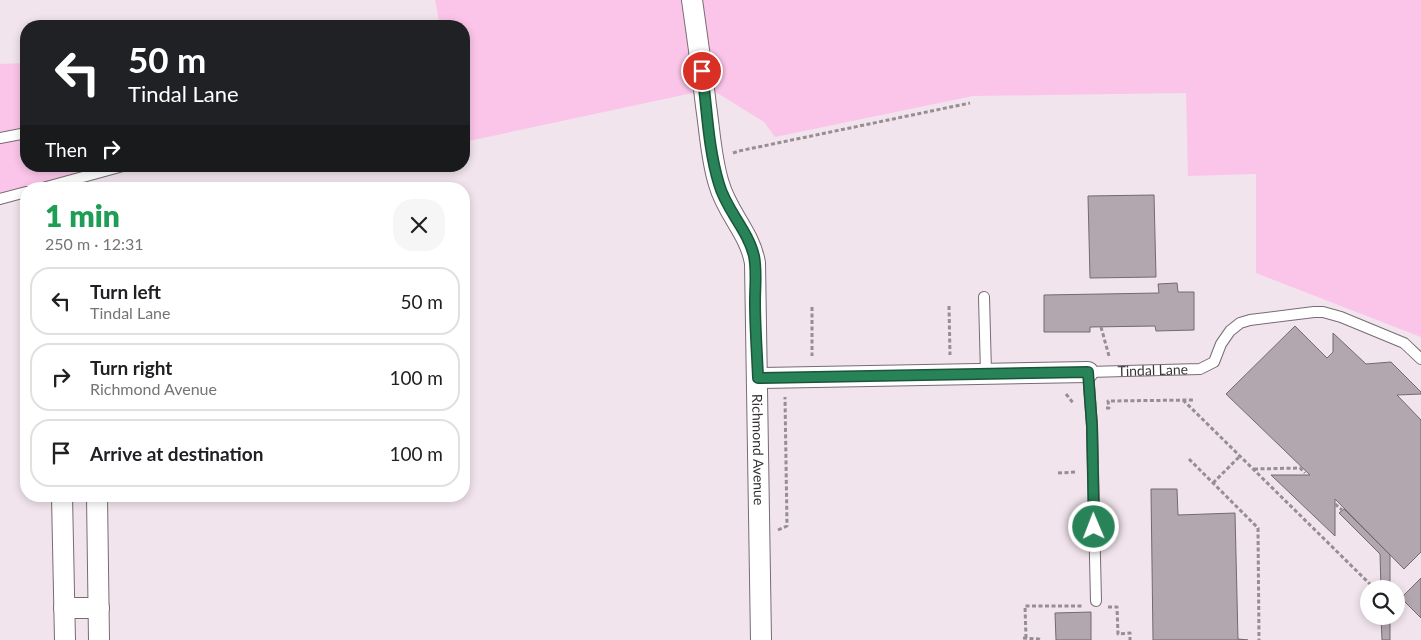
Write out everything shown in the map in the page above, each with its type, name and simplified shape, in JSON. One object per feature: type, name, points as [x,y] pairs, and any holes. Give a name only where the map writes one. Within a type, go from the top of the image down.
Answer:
[{"type":"street","name":"Richmond Avenue","points":[[692,0],[714,161],[722,192],[747,237],[756,269],[755,316],[758,378],[761,640]]},
{"type":"street","name":"Tindal Lane","points":[[758,378],[1088,372]]},
{"type":"street","points":[[62,502],[65,640]]},
{"type":"street","points":[[97,502],[100,640]]},
{"type":"street","points":[[64,608],[99,608]]},
{"type":"lane","points":[[0,138],[20,134]]},
{"type":"lane","points":[[65,182],[101,172]]},
{"type":"lane","points":[[0,199],[20,194]]},
{"type":"lane","points":[[984,297],[986,373]]},
{"type":"lane","name":"Tindal Lane","points":[[1088,372],[1200,369],[1214,362],[1220,346],[1230,331],[1244,322],[1307,312],[1323,312],[1340,317],[1404,343],[1421,358]]},
{"type":"lane","points":[[1088,372],[1092,407],[1092,604]]},
{"type":"path","points":[[714,161],[739,151],[970,103]]},
{"type":"path","points":[[812,307],[812,362]]},
{"type":"path","points":[[1101,327],[1113,371]]},
{"type":"path","points":[[1061,391],[1071,400],[1076,409],[1092,407],[1109,408],[1108,401],[1193,400]]},
{"type":"path","points":[[775,533],[778,529],[787,526],[785,405],[787,394]]},
{"type":"path","points":[[1183,400],[1365,580]]},
{"type":"path","points":[[1213,483],[1240,456]]},
{"type":"path","points":[[1189,458],[1258,528],[1259,640]]},
{"type":"path","points":[[1058,473],[1078,472],[1077,463]]},
{"type":"path","points":[[1253,469],[1300,468],[1305,473]]},
{"type":"path","points":[[1335,504],[1342,510]]},
{"type":"path","points":[[1041,640],[1024,638],[1025,606],[1092,604]]},
{"type":"path","points":[[1107,607],[1116,607],[1118,634],[1130,633],[1130,640]]},
{"type":"shaded area","points":[[435,0],[1421,0],[1421,337],[1256,273],[1256,174],[1188,176],[1186,93],[973,96],[775,137],[764,122],[714,91],[697,92],[470,141],[470,20],[439,20]]},
{"type":"shaded area","points":[[20,63],[20,172],[95,172],[61,182],[20,182],[20,192],[0,200],[0,64]]},
{"type":"building","points":[[1154,195],[1156,277],[1090,278],[1088,196]]},
{"type":"building","points":[[1177,283],[1178,292],[1194,292],[1194,330],[1156,331],[1155,326],[1090,327],[1090,332],[1044,332],[1044,295],[1159,293],[1158,284]]},
{"type":"building","points":[[1295,326],[1327,358],[1333,352],[1333,333],[1366,364],[1391,362],[1421,392],[1421,394],[1397,395],[1421,420],[1421,552],[1404,569],[1335,499],[1335,536],[1271,475],[1310,475],[1226,394]]},
{"type":"building","points":[[1151,489],[1177,489],[1178,515],[1235,513],[1238,639],[1248,640],[1153,640]]},
{"type":"building","points":[[1344,509],[1390,555],[1390,580],[1381,580],[1380,554],[1339,513]]},
{"type":"building","points":[[1421,578],[1421,618],[1405,602],[1405,594]]},
{"type":"building","points":[[1091,612],[1091,640],[1056,640],[1055,613]]},
{"type":"building","points":[[1381,625],[1390,625],[1390,640],[1382,640]]},
{"type":"route","points":[[702,71],[712,151],[719,184],[724,198],[747,237],[754,257],[756,269],[755,316],[758,378],[1088,372],[1092,407],[1094,527]]}]
